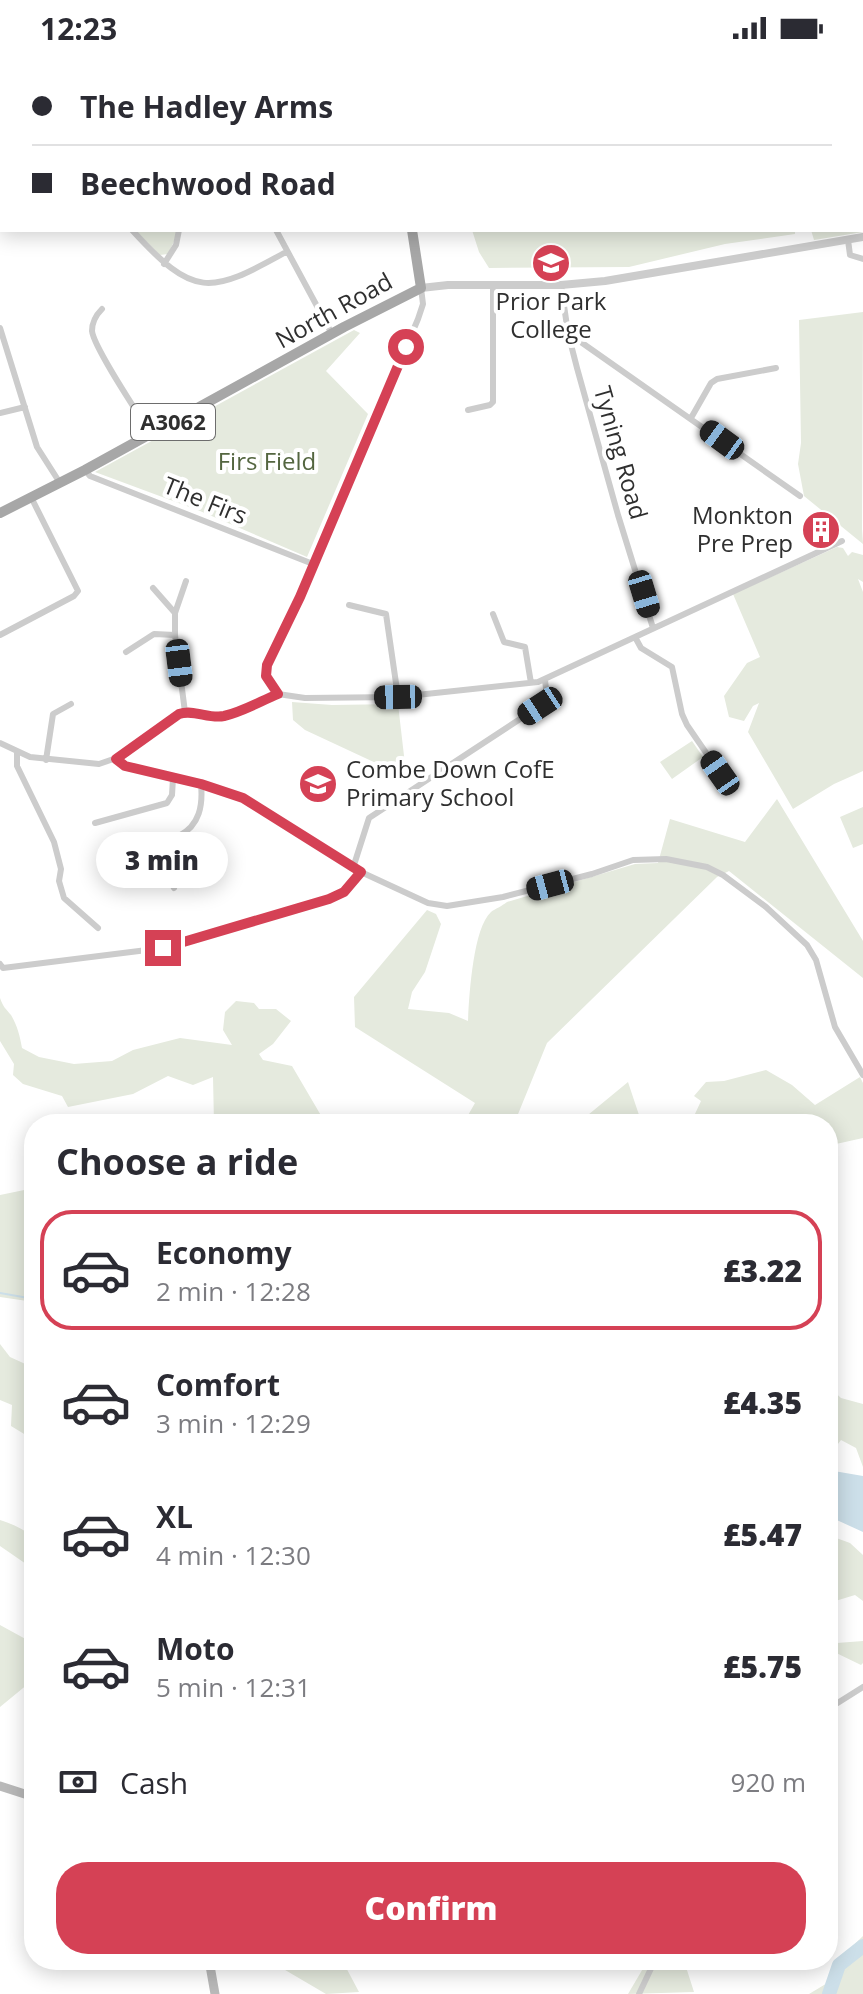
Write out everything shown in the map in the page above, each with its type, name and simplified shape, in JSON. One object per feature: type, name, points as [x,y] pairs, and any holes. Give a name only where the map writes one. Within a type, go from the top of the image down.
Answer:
[{"type":"main road","points":[[412,232],[421,288]]},
{"type":"main road","name":"North Road","points":[[0,513],[421,288]]},
{"type":"main road","points":[[0,1786],[24,1794]]},
{"type":"main road","points":[[211,1970],[215,1994]]},
{"type":"street","points":[[134,232],[164,264],[184,277],[213,283],[241,277],[286,252]]},
{"type":"street","points":[[164,264],[176,245],[179,232]]},
{"type":"street","points":[[277,232],[332,334]]},
{"type":"street","name":"North Road","points":[[421,288],[448,285],[561,285],[623,279],[863,237]]},
{"type":"street","points":[[848,240],[850,255],[863,259]]},
{"type":"street","name":"Tyning Road","points":[[561,285],[568,333],[653,628]]},
{"type":"street","points":[[468,410],[493,402],[493,286]]},
{"type":"street","points":[[278,694],[266,676],[267,665],[418,319],[423,301],[421,288]]},
{"type":"street","points":[[102,309],[95,316],[93,324],[95,342],[151,434]]},
{"type":"street","points":[[0,328],[37,447],[60,483]]},
{"type":"street","points":[[568,333],[800,496]]},
{"type":"street","points":[[691,418],[711,383],[717,379],[776,368]]},
{"type":"street","points":[[0,413],[25,407]]},
{"type":"street","name":"The Firs","points":[[85,470],[90,476],[313,564]]},
{"type":"street","points":[[0,635],[78,591],[31,497]]},
{"type":"street","points":[[0,743],[17,753],[46,760],[89,764],[116,759],[185,712],[226,715],[278,694],[305,698],[398,697],[545,680],[842,541]]},
{"type":"street","points":[[185,712],[175,613],[186,581]]},
{"type":"street","points":[[153,588],[175,613]]},
{"type":"street","points":[[349,605],[386,614],[398,697]]},
{"type":"street","points":[[493,614],[504,642],[525,647],[531,683]]},
{"type":"street","points":[[126,652],[154,634],[175,635]]},
{"type":"street","points":[[635,637],[643,649],[672,667],[682,714],[720,773]]},
{"type":"street","points":[[353,868],[364,824],[369,818],[546,702],[545,680]]},
{"type":"street","points":[[46,760],[50,720],[53,714],[71,704]]},
{"type":"street","points":[[17,753],[17,766],[54,842],[64,898],[98,928]]},
{"type":"street","points":[[116,759],[125,766],[201,784],[243,798],[353,868],[428,903],[447,906],[503,897],[633,860],[666,859],[707,867],[766,907],[807,945],[814,955],[835,1027],[863,1075]]},
{"type":"street","points":[[95,823],[167,803],[172,795],[173,778]]},
{"type":"street","points":[[150,844],[163,847],[185,832],[199,816],[201,784]]},
{"type":"street","points":[[163,847],[162,861],[174,888]]},
{"type":"street","points":[[1,968],[163,948],[329,899],[344,892],[361,872]]},
{"type":"street","points":[[838,1703],[863,1687]]},
{"type":"street","points":[[639,1994],[650,1970]]},
{"type":"green space","points":[[137,232],[177,232],[168,254],[160,255]]},
{"type":"green space","points":[[473,232],[795,232],[725,244],[629,267],[489,268],[479,252]]},
{"type":"green space","points":[[812,232],[863,232],[814,240]]},
{"type":"green space","points":[[863,312],[863,544],[804,496],[798,464],[801,443],[799,320]]},
{"type":"green space","name":"Firs Field","points":[[354,330],[360,333],[326,371],[368,414],[307,557],[200,511],[95,472]]},
{"type":"green space","points":[[837,547],[843,548],[848,556],[852,552],[863,555],[863,582],[858,579],[863,592],[863,771],[834,784],[793,809],[748,732],[759,703],[753,706],[744,721],[729,717],[724,696],[747,663],[760,657],[733,594]]},
{"type":"green space","points":[[292,702],[398,704],[406,773],[398,769],[393,771],[305,730],[293,720]]},
{"type":"green space","points":[[692,741],[703,757],[672,779],[660,762]]},
{"type":"green space","points":[[777,799],[863,941],[863,978],[729,871],[717,877],[547,1043],[518,1114],[469,1114],[475,1103],[355,1027],[354,997],[427,910],[436,914],[441,924],[425,972],[412,992],[408,1009],[449,1013],[468,1021],[476,947],[491,912],[507,902],[635,864],[658,863],[670,819],[745,842]]},
{"type":"green space","points":[[863,807],[863,844],[853,848],[840,817]]},
{"type":"green space","points":[[0,998],[15,1023],[22,1048],[39,1057],[74,1064],[112,1061],[133,1050],[180,1038],[232,1045],[223,1030],[225,1012],[236,1001],[254,1003],[259,1009],[276,1009],[291,1021],[273,1044],[259,1054],[263,1060],[292,1066],[320,1114],[214,1114],[213,1077],[193,1085],[168,1076],[133,1094],[68,1107],[62,1096],[23,1084],[13,1075],[14,1064],[0,1041]]},
{"type":"green space","points":[[766,1070],[792,1085],[815,1105],[860,1077],[863,1083],[863,1138],[838,1144],[838,1114],[695,1114],[701,1101],[694,1096],[706,1082],[724,1081]]},
{"type":"green space","points":[[628,1082],[639,1114],[589,1114]]},
{"type":"green space","points":[[24,1190],[24,1301],[0,1297],[0,1195]]},
{"type":"green space","points":[[0,1344],[10,1357],[24,1363],[24,1434],[11,1426],[12,1405],[0,1400]]},
{"type":"green space","points":[[838,1395],[863,1404],[863,1467],[856,1448],[841,1440],[838,1444]]},
{"type":"green space","points":[[0,1520],[24,1531],[24,1563],[0,1546]]},
{"type":"green space","points":[[838,1539],[850,1543],[863,1555],[863,1601],[855,1595],[838,1600]]},
{"type":"green space","points":[[0,1625],[24,1638],[24,1687],[0,1707]]},
{"type":"green space","points":[[863,1641],[861,1665],[838,1654],[838,1643]]},
{"type":"green space","points":[[863,1936],[863,1994],[809,1994],[829,1982],[834,1970],[838,1970],[838,1960]]},
{"type":"green space","points":[[285,1970],[347,1970],[359,1992],[326,1994]]},
{"type":"green space","points":[[642,1970],[687,1970],[694,1992],[628,1994]]},
{"type":"water","points":[[838,1472],[863,1476],[863,1532],[838,1521]]},
{"type":"waterway","points":[[0,1293],[24,1297]]},
{"type":"waterway","points":[[838,1968],[863,1946]]},
{"type":"waterway","points":[[829,1994],[837,1970]]},
{"type":"place","name":"Prior Park College","points":[[551,263]]},
{"type":"place","name":"Monkton Pre Prep","points":[[821,530]]},
{"type":"place","name":"Combe Down CofE Primary School","points":[[318,784]]},
{"type":"route","points":[[163,948],[329,899],[352,886],[361,872],[243,798],[201,784],[125,766],[116,759],[179,714],[226,715],[278,694],[268,682],[267,665],[300,597],[406,347]]}]
